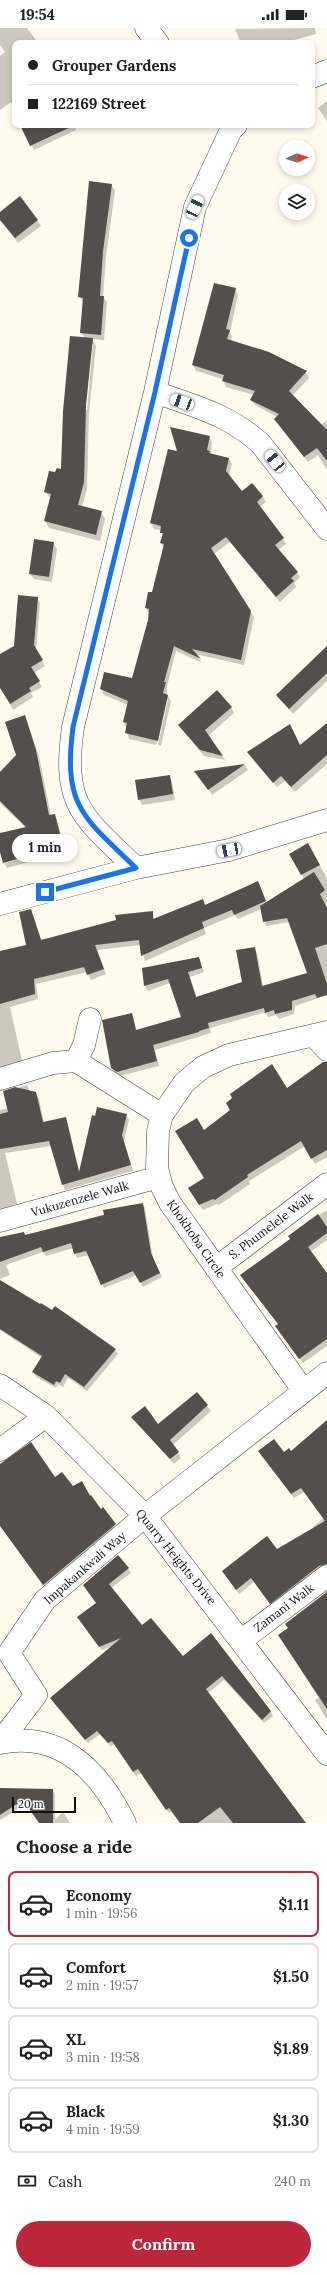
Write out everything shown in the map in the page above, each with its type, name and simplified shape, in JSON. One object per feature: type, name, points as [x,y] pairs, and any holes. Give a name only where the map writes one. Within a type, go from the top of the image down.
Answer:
[{"type":"street","points":[[146,28],[156,40]]},
{"type":"street","points":[[315,76],[327,71]]},
{"type":"street","points":[[136,868],[98,831],[75,801],[69,766],[73,727],[155,392],[195,207],[231,128]]},
{"type":"street","points":[[155,392],[223,416],[248,432],[261,444],[327,529]]},
{"type":"street","points":[[0,904],[136,868],[229,850],[327,820]]},
{"type":"street","points":[[76,1061],[84,1045],[90,1020]]},
{"type":"street","name":"Khokhoba Circle","points":[[303,1390],[170,1203],[159,1177],[157,1168],[158,1131],[162,1115],[184,1083],[203,1067],[229,1055],[322,1039]]},
{"type":"street","points":[[0,1079],[53,1063],[76,1061],[162,1115]]},
{"type":"street","name":"Vukuzenzele Walk","points":[[0,1221],[159,1177]]},
{"type":"street","name":"S. Phumelele Walk","points":[[216,1268],[327,1184]]},
{"type":"street","points":[[145,1516],[303,1390],[327,1373]]},
{"type":"street","name":"Quarry Heights Drive","points":[[0,1385],[46,1416],[145,1516],[242,1640],[327,1754]]},
{"type":"street","points":[[0,1450],[46,1416]]},
{"type":"street","name":"Impakankwali Way","points":[[0,1743],[36,1695],[9,1653],[45,1600],[145,1516]]},
{"type":"street","name":"Zamani Walk","points":[[242,1640],[327,1576]]},
{"type":"street","points":[[0,1743],[16,1740],[33,1741],[56,1747],[75,1758],[110,1795],[125,1823]]},
{"type":"building","points":[[21,128],[69,128],[30,146]]},
{"type":"building","points":[[89,181],[112,184],[103,251],[100,296],[104,296],[101,335],[80,333],[83,298],[78,297]]},
{"type":"building","points":[[20,196],[38,220],[15,238],[0,220],[0,212]]},
{"type":"building","points":[[214,283],[236,288],[226,329],[230,330],[227,339],[269,352],[307,371],[289,391],[327,430],[327,461],[317,448],[304,457],[274,419],[279,414],[250,400],[255,391],[222,381],[224,375],[192,365]]},
{"type":"building","points":[[70,336],[93,338],[86,405],[84,482],[78,505],[102,511],[96,535],[44,521],[51,494],[44,492],[49,471],[55,472],[57,468],[61,469],[63,411]]},
{"type":"building","points":[[170,427],[210,436],[207,450],[210,451],[209,453],[229,458],[226,471],[242,491],[252,483],[263,496],[257,502],[284,538],[275,545],[298,572],[291,578],[294,581],[276,597],[226,537],[211,548],[251,611],[241,660],[192,649],[201,659],[174,646],[164,682],[166,682],[163,693],[168,695],[158,741],[125,733],[127,723],[123,722],[128,701],[100,689],[104,672],[132,678],[148,620],[149,609],[145,608],[148,592],[152,592],[164,544],[160,543],[163,533],[160,533],[161,526],[150,523],[168,449],[177,451]]},
{"type":"building","points":[[34,539],[54,542],[49,577],[29,574]]},
{"type":"building","points":[[18,595],[38,597],[34,645],[43,660],[31,667],[40,681],[29,688],[31,691],[10,704],[0,688],[0,654],[14,646]]},
{"type":"building","points":[[327,646],[327,673],[289,709],[276,695]]},
{"type":"building","points":[[217,690],[232,707],[205,730],[223,756],[200,750],[178,725]]},
{"type":"building","points":[[25,715],[36,750],[49,815],[55,814],[63,846],[3,863],[0,852],[0,833],[26,827],[0,801],[0,772],[16,755],[5,722]]},
{"type":"building","points":[[327,723],[327,755],[291,787],[281,776],[273,783],[247,752],[290,724],[300,745]]},
{"type":"building","points":[[245,764],[208,790],[194,771]]},
{"type":"building","points":[[170,775],[173,794],[138,800],[135,780]]},
{"type":"building","points":[[308,843],[320,865],[301,875],[289,854]]},
{"type":"building","points":[[314,872],[325,890],[320,894],[327,908],[327,944],[315,948],[327,984],[327,995],[317,998],[315,994],[292,1001],[292,1010],[275,1014],[274,1010],[265,1013],[264,1008],[208,1023],[209,1028],[199,1032],[153,1045],[157,1061],[117,1072],[111,1068],[102,1020],[132,1013],[136,1030],[181,1017],[168,979],[144,986],[142,968],[199,957],[202,968],[188,972],[196,997],[242,982],[236,950],[255,947],[262,986],[307,973],[287,918],[263,922],[260,906]]},
{"type":"building","points":[[258,881],[266,901],[234,915],[232,910],[202,922],[204,928],[141,956],[139,940],[95,945],[104,969],[87,975],[84,967],[34,979],[35,994],[0,1004],[0,951],[26,945],[19,912],[31,909],[41,940],[116,920],[115,915],[153,911],[153,919],[203,899],[205,905]]},
{"type":"building","points":[[323,1062],[327,1062],[327,1150],[311,1159],[301,1141],[247,1175],[248,1177],[215,1200],[213,1199],[199,1205],[188,1188],[204,1178],[175,1131],[197,1118],[204,1130],[230,1110],[226,1103],[232,1098],[230,1094],[272,1064],[287,1088]]},
{"type":"building","points":[[15,1087],[36,1092],[43,1122],[66,1117],[79,1172],[92,1115],[95,1116],[97,1107],[127,1114],[122,1135],[131,1165],[62,1185],[49,1141],[0,1149],[0,1114],[8,1112],[3,1091]]},
{"type":"building","points":[[143,1203],[151,1253],[160,1273],[140,1283],[133,1271],[101,1285],[86,1251],[74,1254],[71,1243],[43,1252],[41,1247],[0,1262],[0,1237],[24,1232],[25,1235],[104,1215],[103,1210]]},
{"type":"building","points":[[318,1214],[327,1227],[327,1233],[308,1247],[327,1273],[327,1339],[299,1359],[275,1326],[278,1324],[240,1275],[290,1239],[288,1236]]},
{"type":"building","points":[[0,1280],[52,1310],[55,1306],[116,1349],[84,1387],[65,1374],[60,1383],[56,1381],[54,1385],[32,1372],[42,1356],[0,1329]]},
{"type":"building","points":[[197,1392],[208,1405],[170,1440],[179,1452],[170,1459],[131,1417],[145,1406],[158,1424]]},
{"type":"building","points":[[327,1420],[327,1564],[319,1566],[270,1604],[251,1578],[236,1590],[222,1571],[267,1536],[277,1549],[325,1521],[301,1488],[291,1494],[258,1451],[274,1439],[284,1452],[289,1448],[291,1451]]},
{"type":"building","points":[[31,1442],[55,1477],[62,1472],[73,1486],[82,1481],[90,1496],[91,1495],[101,1509],[103,1507],[116,1524],[43,1585],[0,1526],[0,1464]]},
{"type":"building","points":[[118,1555],[129,1568],[109,1584],[142,1625],[151,1618],[183,1656],[211,1633],[271,1711],[262,1720],[222,1676],[206,1689],[306,1823],[233,1823],[220,1807],[198,1823],[180,1823],[169,1808],[166,1810],[138,1769],[133,1772],[112,1741],[108,1743],[97,1731],[85,1740],[50,1698],[121,1638],[99,1647],[77,1617],[96,1603],[83,1585]]},
{"type":"building","points":[[327,1592],[327,1709],[278,1635],[288,1628],[285,1624]]},
{"type":"building","points":[[0,1788],[53,1789],[53,1823],[39,1823],[23,1800],[0,1815]]},
{"type":"route","points":[[45,892],[136,868],[98,831],[75,801],[69,766],[70,751],[73,727],[155,392],[189,238]]}]
